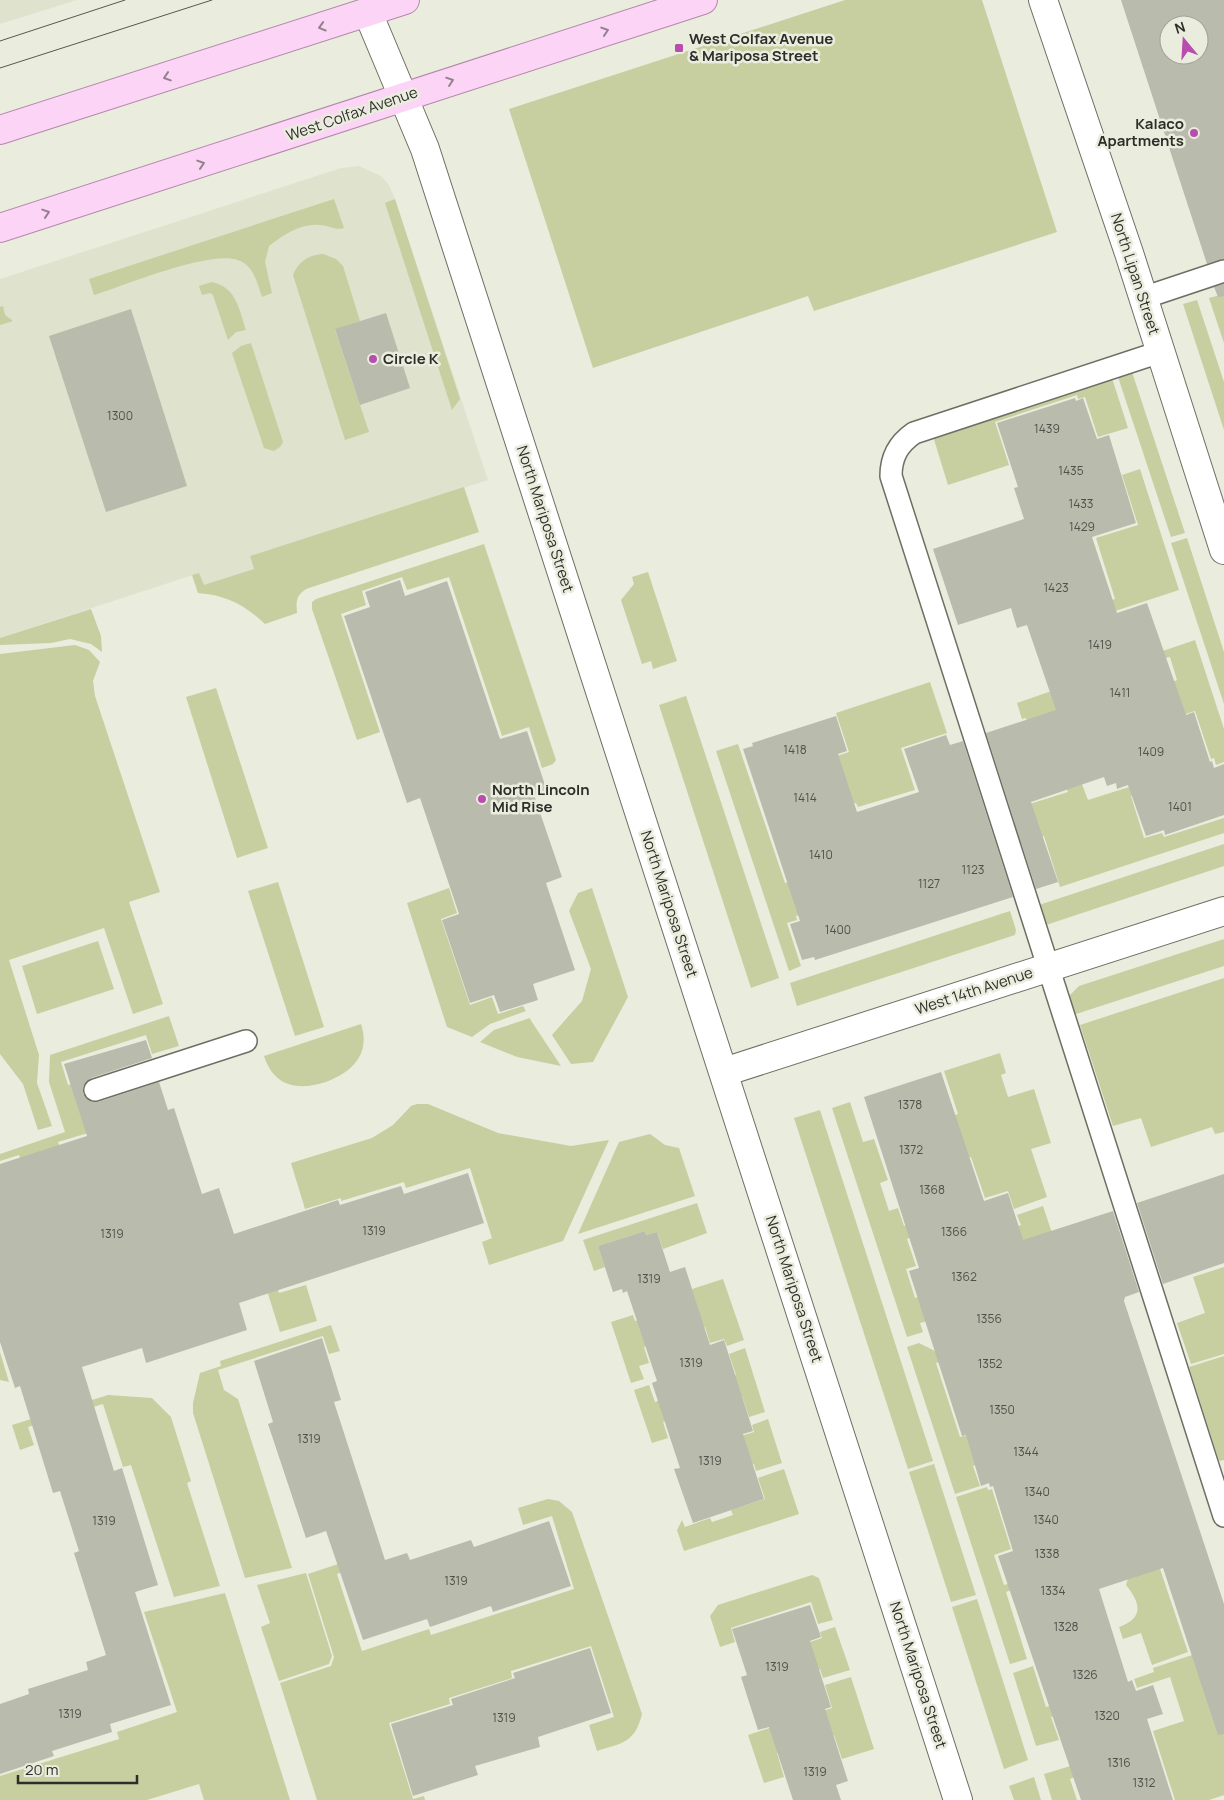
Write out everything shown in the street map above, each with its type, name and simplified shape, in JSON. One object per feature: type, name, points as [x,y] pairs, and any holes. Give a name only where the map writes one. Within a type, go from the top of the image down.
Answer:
[{"type":"main road","points":[[0,130],[366,6],[405,0]]},
{"type":"main road","name":"West Colfax Avenue","points":[[0,228],[703,0]]},
{"type":"street","name":"North Lipan Street","points":[[1043,0],[1143,298],[1224,550]]},
{"type":"street","name":"North Mariposa Street","points":[[366,6],[431,167],[958,1800]]},
{"type":"street","name":"West 14th Avenue","points":[[724,1072],[1224,911]]},
{"type":"lane","points":[[1143,298],[1224,271]]},
{"type":"lane","points":[[1160,352],[926,427],[901,443],[891,465],[892,486],[1224,1516]]},
{"type":"lane","points":[[95,1090],[246,1041]]},
{"type":"shaded area","points":[[0,0],[77,0],[0,24]]},
{"type":"shaded area","points":[[359,166],[381,176],[389,185],[395,199],[488,480],[250,556],[254,569],[203,586],[199,573],[0,638],[0,279],[341,168]]},
{"type":"green space","points":[[845,0],[982,0],[1057,232],[814,311],[808,296],[593,368],[509,109]]},
{"type":"green space","points":[[334,199],[344,228],[338,229],[320,225],[307,226],[281,237],[269,246],[265,262],[272,293],[262,297],[254,275],[248,266],[238,260],[225,258],[188,264],[94,295],[89,279]]},
{"type":"green space","points":[[395,199],[460,399],[452,410],[385,203]]},
{"type":"green space","points":[[323,254],[336,259],[343,266],[360,321],[335,330],[369,432],[345,440],[293,275],[298,266],[305,260]]},
{"type":"green space","points":[[212,282],[220,285],[231,294],[246,330],[236,332],[228,340],[213,295],[210,293],[202,295],[199,286]]},
{"type":"green space","points":[[1224,294],[1224,343],[1209,298]]},
{"type":"green space","points":[[1197,300],[1224,382],[1224,430],[1183,304]]},
{"type":"green space","points":[[3,306],[5,315],[13,321],[0,325],[0,307]]},
{"type":"green space","points":[[251,343],[283,442],[274,451],[264,448],[232,353],[241,346]]},
{"type":"green space","points":[[1132,372],[1185,533],[1171,537],[1118,377]]},
{"type":"green space","points":[[1111,375],[1128,428],[1098,437],[1085,397],[1078,399],[1077,395],[995,422],[1009,465],[948,485],[932,433]]},
{"type":"green space","points":[[1140,469],[1179,590],[1106,614],[1103,603],[1115,599],[1096,538],[1138,525],[1122,475]]},
{"type":"green space","points":[[464,487],[479,532],[306,589],[297,599],[297,613],[265,624],[250,611],[235,602],[217,596],[198,593],[192,575],[199,573],[204,585],[254,569],[250,556]]},
{"type":"green space","points":[[1187,538],[1224,652],[1224,704],[1171,543]]},
{"type":"green space","points":[[484,544],[556,760],[553,764],[542,768],[529,727],[502,736],[449,577],[407,590],[402,577],[362,591],[366,605],[341,614],[380,732],[357,740],[312,609],[312,602],[316,599]]},
{"type":"green space","points":[[648,572],[677,661],[653,669],[651,661],[642,664],[621,600],[634,584],[632,577]]},
{"type":"green space","points":[[91,609],[101,636],[102,652],[91,644],[70,639],[51,643],[0,645],[0,638]]},
{"type":"green space","points":[[1195,640],[1224,729],[1224,762],[1216,765],[1214,758],[1211,759],[1195,711],[1100,742],[1165,685],[1177,680],[1170,657],[1156,660],[1154,654]]},
{"type":"green space","points":[[75,645],[89,650],[100,662],[93,681],[95,696],[160,892],[129,902],[163,1004],[133,1014],[104,928],[9,960],[39,1055],[37,1083],[52,1126],[38,1130],[23,1084],[0,1054],[0,654]]},
{"type":"green space","points":[[930,682],[947,733],[901,748],[915,790],[858,807],[856,803],[853,804],[837,756],[849,752],[836,713]]},
{"type":"green space","points":[[1063,687],[1071,689],[1036,750],[1026,718],[1022,719],[1017,703]]},
{"type":"green space","points":[[216,688],[268,848],[237,858],[186,697]]},
{"type":"green space","points":[[686,696],[779,978],[751,988],[659,705]]},
{"type":"green space","points":[[738,744],[785,883],[824,871],[853,897],[796,916],[797,920],[787,923],[801,966],[789,971],[716,751]]},
{"type":"green space","points":[[1080,779],[1088,800],[1145,782],[1148,790],[1131,796],[1144,838],[1162,833],[1164,837],[1224,818],[1224,833],[1060,887],[1044,836],[1017,844],[1011,823],[1018,821],[1014,809],[1068,792],[1065,784]]},
{"type":"green space","points":[[1224,844],[1224,866],[1046,925],[1039,905]]},
{"type":"green space","points":[[278,882],[324,1027],[295,1036],[248,891]]},
{"type":"green space","points":[[449,888],[457,913],[441,919],[470,1005],[492,997],[498,1014],[523,1006],[526,1011],[490,1024],[472,1037],[447,1027],[407,903]]},
{"type":"green space","points":[[592,888],[628,997],[593,1062],[571,1064],[552,1035],[582,1001],[591,969],[569,911],[578,893]]},
{"type":"green space","points":[[1010,911],[1016,930],[1015,935],[797,1006],[790,983]]},
{"type":"green space","points":[[1224,939],[1224,966],[1073,1015],[1068,997],[1079,986]]},
{"type":"green space","points":[[98,941],[114,989],[37,1014],[22,966]]},
{"type":"green space","points":[[1224,978],[1224,1132],[1215,1134],[1212,1127],[1151,1147],[1141,1118],[1113,1126],[1080,1025]]},
{"type":"green space","points":[[169,1016],[179,1046],[152,1054],[146,1035],[61,1062],[68,1085],[72,1084],[88,1133],[58,1142],[60,1147],[21,1160],[19,1155],[0,1161],[0,1154],[65,1132],[49,1082],[50,1055]]},
{"type":"green space","points":[[530,1018],[561,1066],[517,1057],[480,1042],[494,1030]]},
{"type":"green space","points":[[361,1024],[363,1044],[357,1060],[344,1073],[326,1082],[306,1086],[288,1084],[274,1074],[264,1056]]},
{"type":"green space","points":[[1000,1053],[1006,1073],[1001,1075],[1008,1097],[1034,1089],[1051,1143],[1031,1149],[1047,1197],[1014,1209],[1008,1191],[985,1198],[971,1157],[948,1164],[955,1115],[958,1114],[944,1071]]},
{"type":"green space","points":[[850,1102],[863,1142],[874,1139],[888,1180],[880,1183],[889,1211],[898,1208],[904,1226],[908,1225],[912,1237],[907,1239],[916,1266],[906,1269],[915,1298],[923,1295],[931,1320],[920,1323],[923,1332],[907,1337],[832,1108]]},
{"type":"green space","points":[[428,1104],[498,1133],[571,1146],[609,1140],[563,1241],[489,1265],[482,1242],[492,1238],[470,1168],[406,1188],[404,1182],[341,1201],[341,1198],[305,1209],[291,1163],[372,1138],[393,1125],[411,1106]]},
{"type":"green space","points":[[820,1110],[933,1461],[908,1469],[794,1118]]},
{"type":"green space","points":[[650,1134],[665,1145],[679,1148],[695,1196],[578,1234],[619,1142]]},
{"type":"green space","points":[[697,1203],[707,1233],[663,1249],[657,1232],[646,1235],[645,1231],[598,1246],[605,1267],[594,1271],[583,1240]]},
{"type":"green space","points":[[1043,1206],[1059,1254],[977,1240],[1021,1225],[1017,1215]]},
{"type":"green space","points":[[1224,1267],[1224,1354],[1191,1364],[1177,1323],[1205,1313],[1193,1277]]},
{"type":"green space","points":[[274,1278],[279,1293],[306,1285],[317,1321],[280,1332],[264,1281]]},
{"type":"green space","points":[[723,1279],[744,1340],[727,1346],[724,1339],[710,1343],[705,1327],[644,1347],[649,1363],[639,1366],[644,1379],[631,1383],[611,1322],[633,1315],[635,1321],[700,1316],[692,1289]]},
{"type":"green space","points":[[331,1325],[340,1351],[329,1354],[323,1336],[218,1370],[224,1390],[238,1399],[292,1568],[245,1578],[193,1413],[193,1403],[200,1373],[221,1366],[220,1361]]},
{"type":"green space","points":[[919,1343],[941,1354],[943,1361],[936,1363],[960,1437],[972,1434],[976,1465],[973,1466],[980,1486],[955,1494],[907,1347]]},
{"type":"green space","points":[[745,1348],[765,1412],[749,1417],[742,1396],[663,1422],[668,1438],[652,1443],[634,1390],[649,1385],[655,1402],[736,1375],[729,1354]]},
{"type":"green space","points":[[0,1352],[9,1382],[0,1380]]},
{"type":"green space","points":[[1224,1356],[1224,1460],[1219,1461],[1189,1367]]},
{"type":"green space","points":[[108,1395],[152,1398],[171,1417],[191,1481],[187,1483],[220,1586],[174,1597],[131,1465],[123,1467],[103,1404],[28,1427],[34,1445],[20,1450],[12,1425]]},
{"type":"green space","points":[[768,1419],[782,1463],[756,1471],[754,1464],[740,1469],[741,1436],[754,1432],[752,1425]]},
{"type":"green space","points":[[934,1464],[976,1595],[951,1602],[909,1472]]},
{"type":"green space","points":[[784,1469],[799,1514],[684,1551],[677,1530],[682,1520],[685,1527],[710,1518],[712,1522],[733,1515],[731,1510],[765,1499],[758,1478]]},
{"type":"green space","points":[[987,1487],[988,1490],[992,1489],[1011,1549],[994,1555],[1004,1585],[1014,1582],[1016,1588],[1006,1592],[1027,1659],[1010,1664],[956,1497]]},
{"type":"green space","points":[[548,1499],[559,1501],[572,1512],[642,1714],[636,1731],[626,1740],[597,1751],[589,1725],[614,1717],[591,1646],[511,1671],[512,1678],[449,1698],[450,1704],[389,1723],[413,1799],[424,1796],[425,1800],[317,1800],[280,1683],[331,1666],[334,1657],[308,1574],[347,1561],[349,1569],[337,1574],[362,1651],[429,1629],[431,1635],[574,1589],[552,1516],[523,1525],[518,1508]]},
{"type":"green space","points":[[1155,1554],[1188,1652],[1152,1665],[1141,1633],[1123,1639],[1119,1627],[1133,1619],[1138,1609],[1131,1591],[1126,1585],[1135,1557]]},
{"type":"green space","points":[[306,1573],[332,1656],[329,1664],[279,1681],[261,1627],[270,1623],[257,1585]]},
{"type":"green space","points":[[812,1575],[819,1578],[833,1620],[818,1624],[811,1602],[731,1628],[735,1642],[720,1647],[710,1616],[718,1605]]},
{"type":"green space","points":[[225,1593],[290,1800],[204,1800],[199,1784],[147,1800],[0,1800],[0,1776],[119,1739],[117,1732],[177,1712],[144,1612]]},
{"type":"green space","points":[[977,1599],[1028,1760],[1004,1769],[952,1607]]},
{"type":"green space","points":[[835,1627],[850,1670],[823,1678],[820,1669],[807,1673],[810,1642],[822,1638],[820,1632]]},
{"type":"green space","points":[[1201,1652],[1224,1693],[1224,1795],[1209,1800],[1175,1800],[1153,1731],[1184,1721],[1170,1677],[1137,1688],[1134,1679],[1154,1672],[1153,1668]]},
{"type":"green space","points":[[1033,1666],[1046,1707],[1058,1704],[1060,1713],[1051,1717],[1059,1740],[1036,1746],[1013,1673]]},
{"type":"green space","points":[[851,1677],[874,1749],[842,1759],[834,1735],[777,1753],[784,1777],[764,1783],[748,1735],[832,1708],[825,1685]]},
{"type":"green space","points":[[1077,1764],[1080,1775],[1070,1779],[1077,1800],[1052,1800],[1044,1774]]},
{"type":"green space","points":[[1034,1777],[1041,1800],[1014,1800],[1009,1786]]},
{"type":"building","name":"Kalaco Apartments","points":[[1121,0],[1224,0],[1224,259],[1207,264]]},
{"type":"building","points":[[1224,284],[1224,296],[1218,297],[1214,287]]},
{"type":"building","points":[[131,309],[187,486],[106,512],[49,336]]},
{"type":"building","name":"Circle K","points":[[386,313],[410,388],[360,405],[335,329]]},
{"type":"building","points":[[1075,398],[1076,401],[1083,398],[1097,439],[1109,435],[1136,523],[1092,537],[1117,613],[1147,603],[1186,715],[1194,712],[1210,762],[1212,761],[1214,768],[1224,764],[1224,815],[1165,835],[1164,830],[1146,836],[1128,785],[1117,789],[1116,783],[1107,786],[1104,777],[1031,802],[1058,882],[1036,889],[986,733],[1056,710],[1027,625],[1017,628],[1011,608],[958,625],[933,549],[1024,519],[1014,488],[1018,487],[997,423]]},
{"type":"building","name":"North Lincoln Mid Rise","points":[[400,580],[405,596],[447,581],[500,739],[527,731],[547,791],[534,795],[562,877],[546,883],[575,970],[533,984],[538,1000],[500,1012],[494,995],[470,1003],[442,920],[459,914],[420,798],[407,803],[344,616],[370,607],[365,592]]},
{"type":"building","points":[[836,716],[847,751],[838,754],[857,812],[919,792],[904,749],[946,735],[950,745],[963,741],[1013,897],[815,960],[814,957],[802,960],[790,924],[800,921],[743,749],[753,746],[752,743]]},
{"type":"building","points":[[146,1040],[152,1058],[91,1078],[83,1087],[83,1094],[92,1102],[98,1102],[159,1082],[168,1110],[174,1108],[202,1194],[219,1188],[234,1234],[338,1200],[340,1205],[401,1186],[404,1194],[468,1173],[484,1223],[239,1303],[247,1330],[146,1363],[142,1348],[82,1367],[114,1471],[122,1468],[158,1585],[135,1592],[171,1705],[110,1724],[112,1732],[52,1751],[54,1756],[0,1774],[0,1704],[29,1694],[28,1689],[88,1670],[86,1662],[106,1655],[74,1553],[79,1551],[60,1491],[53,1493],[20,1386],[15,1388],[0,1342],[0,1164],[87,1136],[64,1064]]},
{"type":"building","points":[[941,1072],[984,1201],[1008,1193],[1023,1240],[1113,1211],[1139,1292],[1125,1297],[1124,1301],[1224,1604],[1224,1734],[1218,1735],[1163,1568],[1099,1589],[1128,1682],[1132,1680],[1136,1691],[1153,1685],[1163,1714],[1147,1719],[1173,1800],[1081,1800],[998,1556],[1013,1551],[993,1486],[990,1487],[989,1483],[981,1486],[966,1435],[962,1436],[909,1271],[919,1268],[864,1097]]},
{"type":"building","points":[[1224,1174],[1224,1263],[1163,1284],[1137,1203]]},
{"type":"building","points":[[645,1231],[646,1235],[657,1232],[670,1272],[685,1267],[710,1345],[724,1340],[753,1431],[743,1434],[764,1499],[693,1523],[674,1469],[680,1468],[652,1383],[657,1381],[627,1291],[623,1293],[622,1289],[613,1292],[598,1246]]},
{"type":"building","points":[[322,1338],[341,1400],[334,1402],[385,1560],[407,1553],[410,1560],[471,1540],[474,1547],[549,1521],[571,1586],[493,1612],[491,1606],[430,1627],[427,1619],[363,1640],[326,1531],[306,1538],[268,1424],[273,1422],[254,1361]]},
{"type":"building","points":[[810,1605],[821,1637],[810,1641],[831,1707],[825,1709],[848,1781],[836,1785],[841,1800],[793,1800],[769,1727],[758,1730],[741,1677],[747,1675],[732,1629]]},
{"type":"building","points":[[590,1648],[611,1713],[538,1737],[540,1747],[475,1766],[478,1775],[413,1796],[391,1724],[453,1705],[451,1699],[515,1678],[513,1673]]},
{"type":"tram line","points":[[0,41],[125,0]]},
{"type":"tram line","points":[[0,68],[212,0]]},
{"type":"place","name":"West Colfax Avenue & Mariposa Street","points":[[679,48]]},
{"type":"place","name":"Kalaco Apartments","points":[[1194,133]]},
{"type":"place","name":"Circle K","points":[[373,359]]},
{"type":"place","name":"North Lincoln Mid Rise","points":[[482,799]]}]
